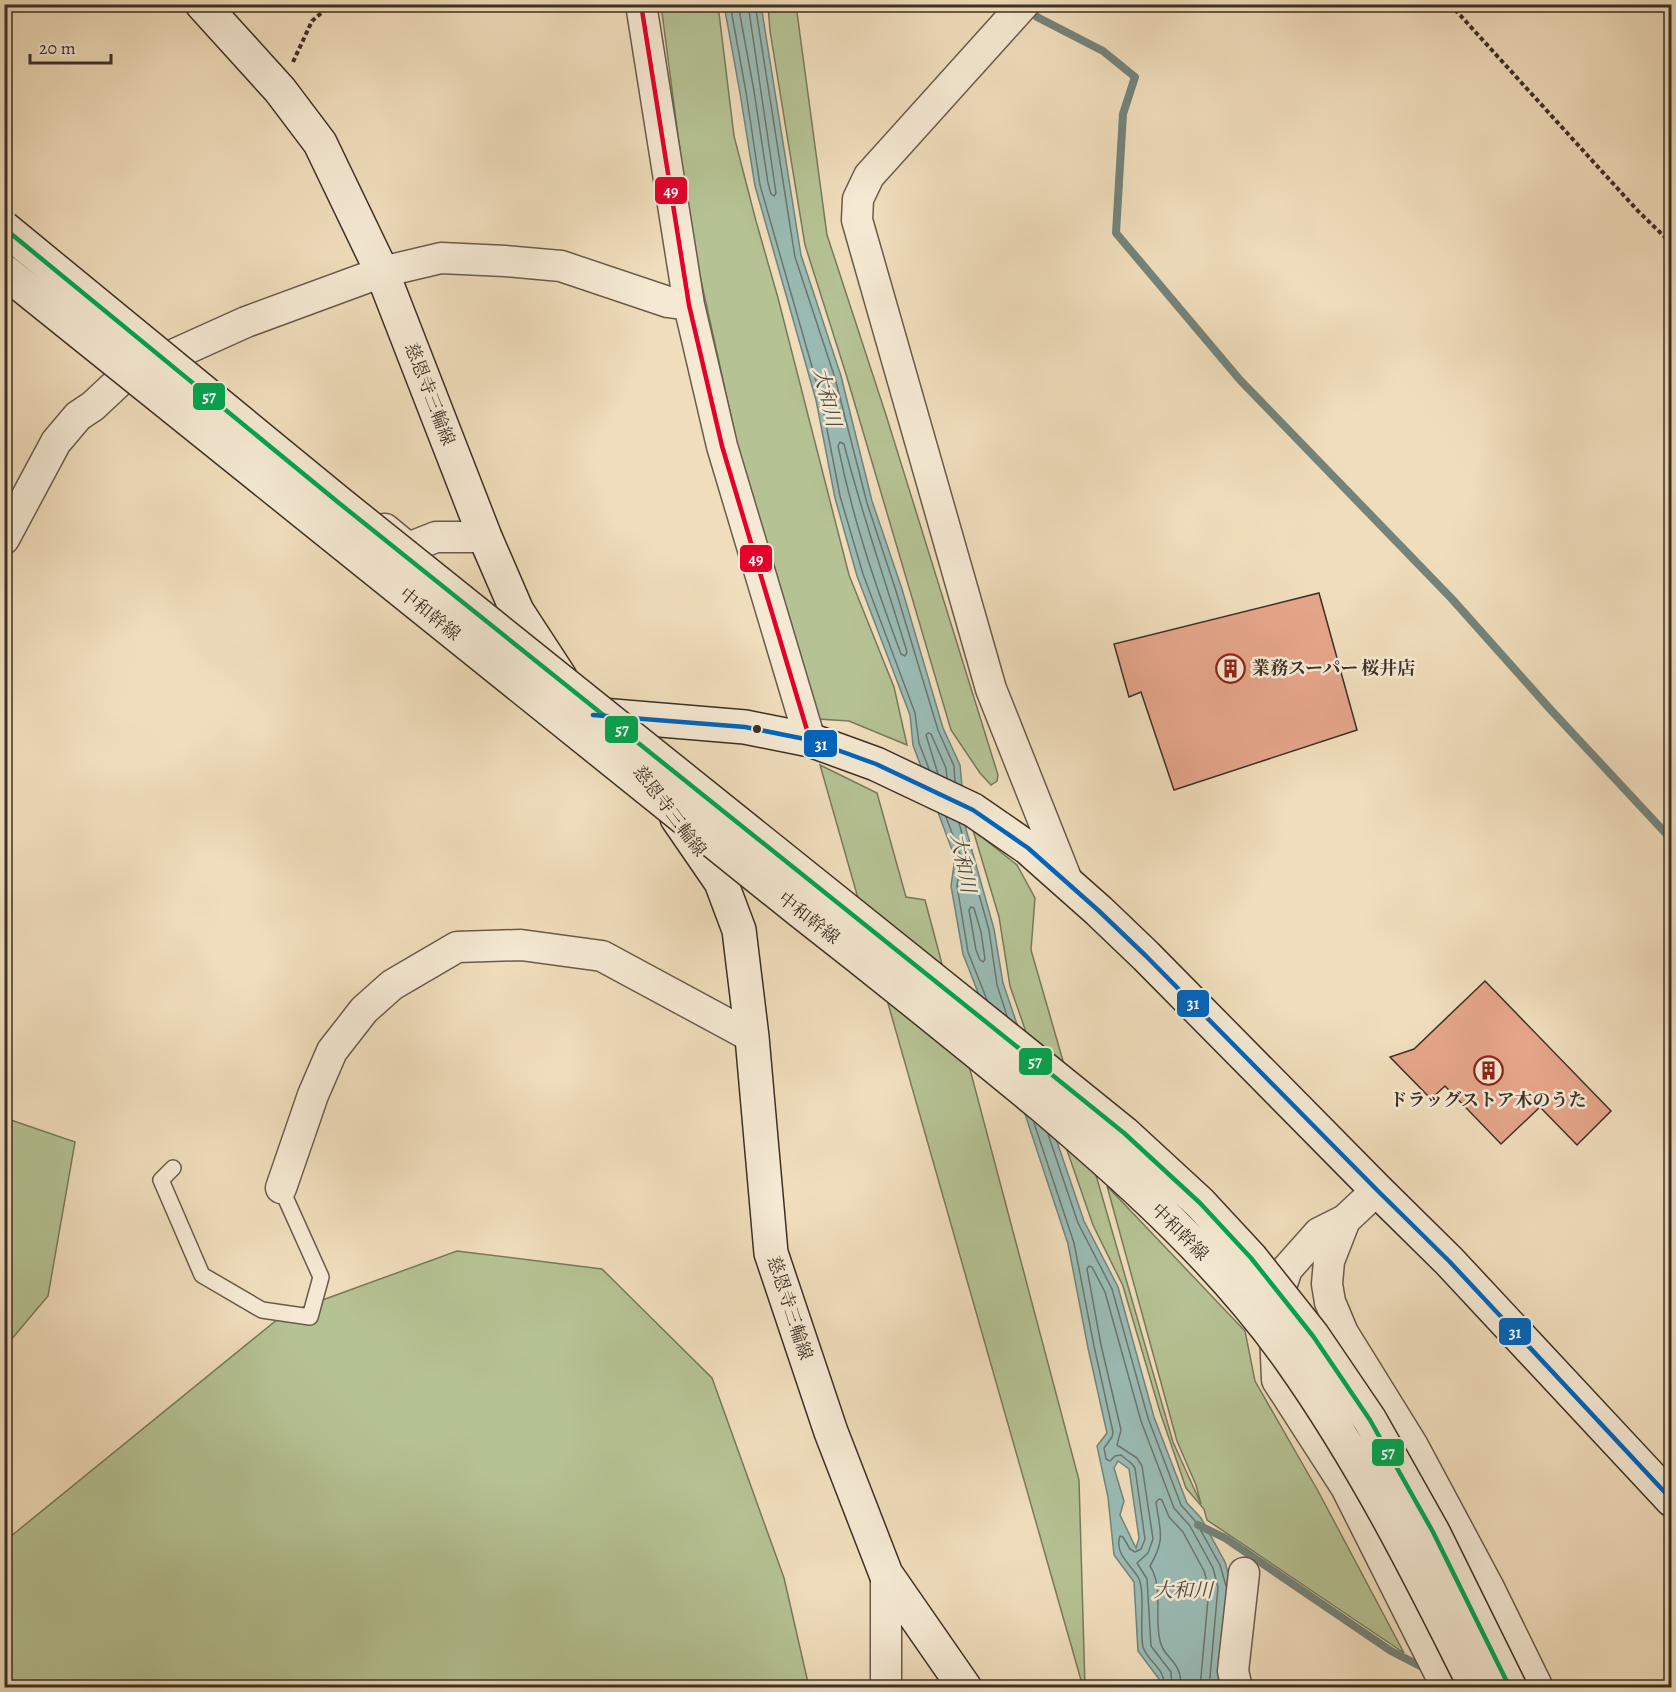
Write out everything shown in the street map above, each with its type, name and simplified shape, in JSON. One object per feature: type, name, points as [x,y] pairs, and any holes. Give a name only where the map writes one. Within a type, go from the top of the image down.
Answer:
[{"type":"main road","name":"慈恩寺三輪線","points":[[202,4],[280,90],[320,143],[382,272],[485,537],[517,611],[585,714],[636,766],[685,828],[722,882],[739,930],[752,1037],[771,1253],[831,1432],[886,1575],[965,1688]]},
{"type":"main road","name":"中和幹線","points":[[4,228],[339,503],[1124,1133],[1200,1203],[1251,1258],[1313,1336],[1370,1420],[1433,1532],[1510,1688]]},
{"type":"main road","name":"中和幹線","points":[[4,271],[800,911],[927,1010],[1108,1162],[1177,1227],[1228,1282],[1289,1357],[1343,1437],[1407,1551],[1476,1688]]},
{"type":"main road","points":[[585,714],[745,728],[810,740],[876,764],[973,810],[1028,848],[1146,956],[1449,1261],[1671,1500]]},
{"type":"street","points":[[640,4],[689,305],[722,446],[810,740]]},
{"type":"street","points":[[1018,7],[869,176],[858,199],[857,220],[991,689],[1068,883]]},
{"type":"street","points":[[4,217],[408,548],[436,537],[485,537]]},
{"type":"street","points":[[4,539],[56,442],[78,416],[93,406],[124,377],[175,356],[246,322],[382,272],[441,258],[561,266],[668,302],[689,305]]},
{"type":"street","points":[[4,284],[124,377],[477,664],[585,714]]},
{"type":"street","points":[[280,1188],[313,1095],[332,1052],[364,1010],[392,984],[458,947],[521,945],[602,956],[752,1037]]},
{"type":"street","points":[[1377,1190],[1345,1220],[1319,1233],[1287,1269],[1274,1308],[1277,1380],[1346,1487],[1447,1688]]},
{"type":"street","points":[[1345,1220],[1329,1261],[1327,1284],[1330,1302],[1343,1333],[1419,1456],[1487,1584],[1538,1688]]},
{"type":"street","points":[[1237,1688],[1233,1671],[1244,1573]]},
{"type":"street","points":[[886,1575],[886,1688]]},
{"type":"lane","points":[[173,1168],[161,1180],[202,1275],[262,1310],[310,1317],[321,1277],[280,1188]]},
{"type":"path","points":[[280,90],[312,21],[332,4]]},
{"type":"path","points":[[1450,4],[1638,211],[1671,244]]},
{"type":"green space","points":[[661,5],[718,5],[734,136],[849,575],[894,687],[907,745],[849,721],[818,719],[740,457],[691,235]]},
{"type":"green space","points":[[768,5],[796,5],[827,235],[886,415],[998,775],[997,781],[991,785],[980,773],[951,730],[846,374],[805,245],[770,31]]},
{"type":"green space","points":[[820,765],[877,793],[906,897],[925,900],[1079,1480],[1085,1687],[1083,1687]]},
{"type":"green space","points":[[973,830],[1017,865],[1035,898],[1031,950],[1173,1442],[1201,1504],[1196,1485],[1177,1441],[1107,1186],[1245,1331],[1255,1381],[1318,1491],[1404,1653],[1207,1520],[1204,1509],[1186,1488],[1160,1412],[1123,1286],[1093,1225],[1010,986],[999,917]]},
{"type":"green space","points":[[5,1118],[75,1142],[48,1296],[5,1347]]},
{"type":"green space","points":[[457,1251],[602,1269],[712,1378],[784,1578],[809,1687],[5,1688],[5,1541],[284,1314]]},
{"type":"water","name":"大和川","points":[[724,5],[761,5],[801,255],[841,376],[872,501],[902,589],[943,728],[960,765],[966,829],[994,929],[1003,983],[1084,1221],[1118,1287],[1154,1417],[1187,1503],[1201,1518],[1225,1562],[1232,1586],[1223,1687],[1158,1687],[1159,1679],[1138,1651],[1134,1582],[1114,1555],[1108,1497],[1097,1446],[1107,1433],[1068,1244],[1023,1108],[963,954],[951,886],[955,858],[913,745],[910,715],[857,576],[835,498],[816,400],[755,186]],"holes":[[[1118,1461],[1129,1469],[1139,1538],[1136,1548],[1120,1515],[1124,1501],[1114,1468]]]},
{"type":"building","name":"業務スーパー 桜井店","points":[[1319,593],[1357,730],[1174,790],[1141,692],[1129,697],[1114,644]]},
{"type":"building","name":"ドラッグストア木のうた","points":[[1485,981],[1611,1111],[1577,1145],[1540,1107],[1501,1144],[1445,1086],[1431,1099],[1390,1057],[1414,1049]]},
{"type":"waterway","points":[[1027,6],[1037,17],[1103,51],[1135,77],[1123,114],[1116,233],[1240,380],[1452,599],[1672,840]]},
{"type":"waterway","points":[[1198,1525],[1225,1538],[1391,1651],[1428,1670]]},
{"type":"transit line","name":"49","points":[[641,4],[689,305],[722,446],[810,740]]},
{"type":"transit line","name":"57","points":[[4,228],[339,503],[1124,1133],[1200,1203],[1251,1258],[1313,1336],[1370,1420],[1433,1532],[1510,1688]]},
{"type":"transit line","name":"31","points":[[593,715],[745,727],[810,740],[876,764],[973,810],[1028,848],[1146,956],[1449,1261],[1672,1500]]},
{"type":"place","name":"業務スーパー 桜井店","points":[[1231,668]]},
{"type":"place","name":"ドラッグストア木のうた","points":[[1488,1071]]}]
